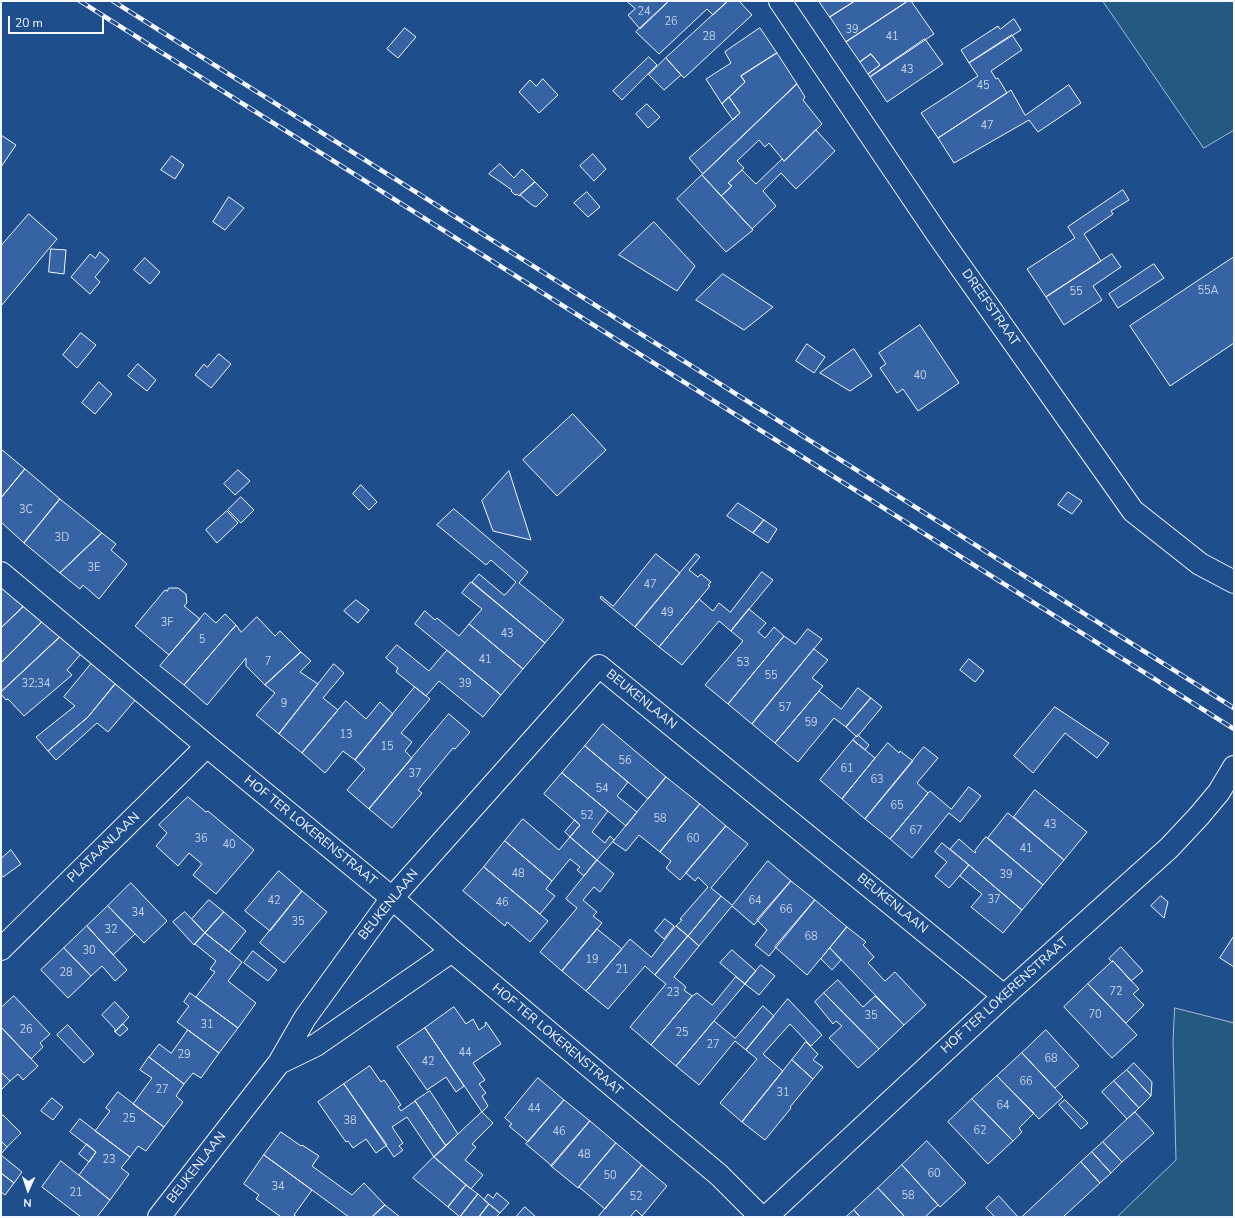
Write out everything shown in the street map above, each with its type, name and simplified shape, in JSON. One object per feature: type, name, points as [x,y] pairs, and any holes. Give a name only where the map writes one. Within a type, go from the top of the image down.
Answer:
[{"type":"street","name":"DREEFSTRAAT","points":[[780,1],[938,235],[1133,512],[1200,564],[1234,582]]},
{"type":"street","name":"HOF TER LOKERENSTRAAT","points":[[1,573],[392,898],[452,952],[719,1175],[762,1217]]},
{"type":"street","name":"BEUKENLAAN","points":[[158,1217],[279,1063],[305,1018],[392,898],[599,666],[1004,996]]},
{"type":"street","name":"PLATAANLAAN","points":[[1,949],[208,746]]},
{"type":"street","name":"HOF TER LOKERENSTRAAT","points":[[766,1217],[1004,996],[1169,848],[1219,792],[1234,767]]},
{"type":"street","name":"BEUKENLAAN","points":[[279,1063],[316,1045],[452,952]]},
{"type":"shaded area","points":[[1103,1],[1234,1],[1234,130],[1204,148]]},
{"type":"shaded area","points":[[1175,1008],[1234,1023],[1234,1217],[1117,1217],[1176,1160],[1173,1042]]},
{"type":"building","points":[[627,1],[669,1],[640,29],[628,15],[635,9]]},
{"type":"building","points":[[669,1],[728,1],[713,15],[707,9],[659,54],[636,32]]},
{"type":"building","points":[[728,1],[739,1],[752,15],[684,78],[666,58]]},
{"type":"building","points":[[819,1],[855,1],[830,17]]},
{"type":"building","points":[[855,1],[908,1],[846,42],[830,17]]},
{"type":"building","points":[[908,1],[911,1],[934,34],[870,77],[868,74],[880,65],[871,54],[860,62],[846,42]]},
{"type":"building","points":[[1014,19],[1021,30],[969,63],[961,50],[998,26],[1000,29]]},
{"type":"building","points":[[405,28],[416,37],[398,58],[387,49]]},
{"type":"building","points":[[760,28],[777,53],[741,76],[745,82],[722,104],[706,79],[731,63],[725,52]]},
{"type":"building","points":[[1012,35],[1022,50],[991,71],[996,79],[998,78],[1007,93],[938,138],[921,113],[978,76],[969,63]]},
{"type":"building","points":[[925,39],[943,64],[887,102],[870,77]]},
{"type":"building","points":[[777,53],[797,84],[703,174],[689,158],[740,113],[729,97],[745,82],[741,76]]},
{"type":"building","points":[[871,54],[880,65],[868,74],[860,62]]},
{"type":"building","points":[[649,57],[657,65],[622,100],[613,91]]},
{"type":"building","points":[[666,58],[681,75],[664,90],[649,75]]},
{"type":"building","points":[[543,79],[558,95],[539,113],[519,92],[530,80],[536,86]]},
{"type":"building","points":[[797,84],[805,97],[803,100],[822,124],[784,161],[769,143],[765,147],[759,140],[737,161],[744,168],[728,183],[732,186],[721,196],[702,175]]},
{"type":"building","points":[[1069,85],[1081,103],[1038,132],[1029,120],[954,163],[938,138],[1011,90],[1025,115]]},
{"type":"building","points":[[729,97],[740,113],[733,120],[722,104]]},
{"type":"building","points":[[647,104],[660,117],[648,128],[636,114]]},
{"type":"building","points":[[816,130],[835,151],[796,189],[781,173],[763,191],[776,206],[752,229],[721,196],[732,186],[728,183],[742,170],[756,184],[782,159],[784,161]]},
{"type":"building","points":[[1,135],[16,145],[1,167]]},
{"type":"building","points":[[593,154],[606,169],[594,181],[580,166]]},
{"type":"building","points":[[172,156],[184,165],[175,179],[161,170]]},
{"type":"building","points":[[500,164],[514,178],[522,169],[535,182],[519,196],[517,194],[515,195],[511,191],[512,190],[489,174]]},
{"type":"building","points":[[702,175],[753,230],[726,252],[677,199]]},
{"type":"building","points":[[535,182],[548,195],[536,207],[520,195]]},
{"type":"building","points":[[1123,190],[1129,200],[1111,211],[1113,214],[1084,234],[1101,261],[1046,297],[1027,269],[1075,238],[1068,227]]},
{"type":"building","points":[[587,192],[600,207],[588,217],[574,203]]},
{"type":"building","points":[[229,197],[244,208],[225,230],[213,222]]},
{"type":"building","points":[[29,214],[57,239],[1,306],[1,246]]},
{"type":"building","points":[[654,222],[695,266],[677,291],[619,255]]},
{"type":"building","points":[[51,249],[66,250],[64,274],[49,272]]},
{"type":"building","points":[[100,252],[109,260],[95,277],[100,282],[90,294],[71,277],[90,254],[95,258]]},
{"type":"building","points":[[1112,254],[1121,267],[1093,286],[1102,300],[1064,325],[1046,297]]},
{"type":"building","points":[[1234,257],[1234,343],[1170,386],[1130,326]]},
{"type":"building","points":[[145,258],[160,272],[150,284],[134,270]]},
{"type":"building","points":[[1154,264],[1164,278],[1118,308],[1109,294]]},
{"type":"building","points":[[723,274],[773,307],[744,330],[696,300]]},
{"type":"building","points":[[920,325],[959,383],[918,411],[903,389],[897,393],[880,368],[886,364],[879,353]]},
{"type":"building","points":[[81,333],[96,345],[77,368],[63,355]]},
{"type":"building","points":[[807,344],[825,357],[814,373],[796,361]]},
{"type":"building","points":[[854,349],[872,376],[850,391],[820,373]]},
{"type":"building","points":[[219,354],[231,364],[211,388],[195,375],[204,364],[207,367]]},
{"type":"building","points":[[138,364],[156,380],[147,391],[128,376]]},
{"type":"building","points":[[99,382],[112,394],[95,414],[82,403]]},
{"type":"building","points":[[573,414],[606,450],[557,496],[523,460]]},
{"type":"building","points":[[1,449],[25,469],[1,498]]},
{"type":"building","points":[[25,469],[60,499],[24,543],[1,522],[1,498]]},
{"type":"building","points":[[238,470],[250,481],[235,495],[224,484]]},
{"type":"building","points":[[509,471],[531,540],[493,531],[482,501]]},
{"type":"building","points":[[361,485],[377,502],[369,510],[353,494]]},
{"type":"building","points":[[1068,492],[1082,501],[1072,514],[1058,505]]},
{"type":"building","points":[[241,497],[254,510],[241,523],[228,510]]},
{"type":"building","points":[[60,499],[102,533],[60,573],[24,543]]},
{"type":"building","points":[[738,503],[764,520],[753,533],[727,516]]},
{"type":"building","points":[[454,509],[528,572],[519,583],[564,620],[545,643],[472,582],[479,574],[504,595],[516,582],[491,560],[486,565],[437,525]]},
{"type":"building","points":[[227,511],[238,523],[217,543],[206,530]]},
{"type":"building","points":[[764,520],[777,529],[768,543],[753,533]]},
{"type":"building","points":[[102,533],[116,544],[111,550],[127,564],[99,599],[83,585],[80,589],[60,573]]},
{"type":"building","points":[[656,554],[680,573],[635,627],[600,598],[601,596],[613,606]]},
{"type":"building","points":[[696,554],[700,557],[689,570],[698,577],[701,574],[711,582],[708,585],[710,586],[659,647],[635,627]]},
{"type":"building","points":[[762,572],[773,580],[731,631],[719,621],[682,665],[659,647],[699,599],[713,611],[719,603],[730,612]]},
{"type":"building","points":[[471,582],[545,643],[523,669],[469,624],[482,609],[462,593]]},
{"type":"building","points":[[1,587],[24,606],[1,628]]},
{"type":"building","points":[[169,588],[178,588],[186,594],[187,603],[184,606],[200,619],[169,655],[135,626],[165,590],[167,591]]},
{"type":"building","points":[[356,600],[369,610],[358,623],[344,611]]},
{"type":"building","points":[[24,606],[43,621],[1,663],[1,628]]},
{"type":"building","points":[[749,609],[766,623],[758,632],[765,638],[774,627],[784,636],[728,704],[705,685],[743,641],[731,631]]},
{"type":"building","points":[[425,611],[435,620],[437,618],[459,636],[469,624],[523,669],[501,695],[415,624]]},
{"type":"building","points":[[205,613],[216,623],[225,614],[236,625],[184,685],[160,666]]},
{"type":"building","points":[[257,617],[275,636],[280,631],[301,652],[265,685],[246,666],[246,658],[207,705],[184,685],[236,625],[241,632]]},
{"type":"building","points":[[43,621],[61,636],[1,692],[1,663]]},
{"type":"building","points":[[808,629],[822,639],[752,724],[728,704],[784,636],[795,644]]},
{"type":"building","points":[[61,636],[81,654],[67,670],[72,675],[24,716],[8,699],[6,700],[1,692]]},
{"type":"building","points":[[397,645],[429,671],[447,650],[501,695],[483,717],[439,681],[426,696],[396,672],[398,668],[386,658]]},
{"type":"building","points":[[814,649],[828,660],[812,678],[823,686],[775,743],[752,724]]},
{"type":"building","points":[[301,652],[311,661],[300,672],[318,684],[279,734],[256,715],[275,693],[265,685]]},
{"type":"building","points":[[969,659],[984,671],[975,682],[960,670]]},
{"type":"building","points":[[92,663],[116,683],[88,717],[48,751],[36,737],[75,706],[64,697]]},
{"type":"building","points":[[334,664],[344,673],[323,698],[338,710],[302,753],[279,734]]},
{"type":"building","points":[[116,683],[136,699],[108,732],[97,723],[56,760],[48,751],[88,717]]},
{"type":"building","points":[[415,687],[430,699],[401,733],[412,742],[405,751],[412,758],[369,809],[347,790],[365,769],[355,760]]},
{"type":"building","points":[[858,688],[871,698],[846,727],[834,718],[798,762],[775,743],[819,691],[841,709]]},
{"type":"building","points":[[871,698],[882,707],[857,737],[846,727]]},
{"type":"building","points":[[346,701],[366,719],[380,702],[393,714],[355,760],[343,751],[325,773],[302,753]]},
{"type":"building","points":[[1055,707],[1109,743],[1097,758],[1065,733],[1033,773],[1014,756]]},
{"type":"building","points":[[449,714],[470,732],[455,749],[453,748],[418,790],[422,793],[392,828],[369,809]]},
{"type":"building","points":[[603,724],[666,777],[648,799],[585,746]]},
{"type":"building","points":[[858,735],[869,745],[865,750],[853,740]]},
{"type":"building","points":[[853,740],[875,758],[842,799],[820,780]]},
{"type":"building","points":[[888,743],[899,753],[900,751],[913,761],[865,819],[842,799]]},
{"type":"building","points":[[585,746],[628,782],[617,796],[637,812],[626,826],[562,773]]},
{"type":"building","points":[[924,747],[938,758],[917,783],[928,793],[890,839],[865,819]]},
{"type":"building","points":[[562,773],[608,811],[592,832],[605,843],[610,836],[614,840],[597,860],[570,837],[580,825],[544,794]]},
{"type":"building","points":[[666,777],[700,804],[660,852],[639,835],[626,851],[613,842]]},
{"type":"building","points":[[969,787],[981,796],[960,822],[949,813],[912,858],[890,839],[930,791],[951,809]]},
{"type":"building","points":[[1035,790],[1087,832],[1064,860],[1014,817]]},
{"type":"building","points":[[188,797],[206,812],[208,811],[254,850],[216,894],[193,875],[202,864],[189,853],[178,866],[156,846],[167,833],[159,825]]},
{"type":"building","points":[[700,804],[726,826],[680,880],[666,868],[671,861],[660,852]]},
{"type":"building","points":[[1008,813],[1064,860],[1043,885],[988,838]]},
{"type":"building","points":[[523,819],[559,850],[570,837],[597,860],[584,876],[577,870],[580,867],[570,859],[552,881],[505,841]]},
{"type":"building","points":[[575,820],[580,825],[570,837],[565,832]]},
{"type":"building","points":[[726,826],[748,844],[711,888],[721,896],[688,936],[676,926],[682,920],[680,919],[708,887],[698,877],[695,881],[686,873]]},
{"type":"building","points":[[986,837],[1043,885],[1022,910],[950,849],[959,839],[975,853]]},
{"type":"building","points":[[505,841],[552,881],[546,889],[555,896],[540,914],[484,867]]},
{"type":"building","points":[[942,843],[969,865],[949,888],[935,876],[947,862],[935,852]]},
{"type":"building","points":[[11,850],[21,864],[3,877],[1,874],[1,859]]},
{"type":"building","points":[[597,860],[614,874],[600,892],[594,887],[583,900],[597,912],[593,916],[602,923],[562,971],[540,952],[577,908],[566,899]]},
{"type":"building","points":[[768,861],[791,881],[754,925],[732,906],[699,946],[688,936],[721,896],[732,905]]},
{"type":"building","points":[[969,865],[1022,910],[1003,933],[971,907],[982,894],[960,876]]},
{"type":"building","points":[[484,867],[548,921],[530,942],[507,922],[505,926],[463,891]]},
{"type":"building","points":[[279,871],[302,891],[270,931],[245,911]]},
{"type":"building","points":[[791,881],[815,900],[769,956],[755,945],[767,930],[757,920]]},
{"type":"building","points":[[131,883],[167,921],[144,943],[108,906]]},
{"type":"building","points":[[302,891],[327,912],[284,963],[260,943]]},
{"type":"building","points":[[1161,896],[1168,902],[1164,918],[1151,906]]},
{"type":"building","points":[[209,900],[224,912],[205,933],[192,919]]},
{"type":"building","points":[[815,900],[847,927],[807,975],[775,947]]},
{"type":"building","points":[[108,906],[135,934],[113,955],[87,926]]},
{"type":"building","points":[[185,912],[205,933],[194,945],[173,922]]},
{"type":"building","points":[[224,912],[246,931],[229,952],[205,933]]},
{"type":"building","points":[[665,919],[674,926],[664,939],[655,931]]},
{"type":"building","points":[[87,926],[127,970],[115,981],[102,966],[91,976],[64,948]]},
{"type":"building","points":[[676,926],[688,936],[655,975],[645,966],[608,1009],[586,991],[630,939],[651,957]]},
{"type":"building","points":[[847,927],[866,942],[863,945],[874,957],[868,963],[885,981],[895,972],[926,1005],[904,1025],[830,948]]},
{"type":"building","points":[[597,929],[622,949],[586,991],[562,971]]},
{"type":"building","points":[[205,933],[242,962],[228,981],[256,1003],[238,1028],[196,997],[215,972],[210,969],[216,961],[195,944]]},
{"type":"building","points":[[688,936],[699,946],[674,977],[686,987],[684,990],[692,996],[651,1045],[630,1027],[666,984],[655,975]]},
{"type":"building","points":[[1234,936],[1234,967],[1220,958]]},
{"type":"building","points":[[1121,947],[1143,971],[1131,981],[1113,961],[1112,962],[1109,959]]},
{"type":"building","points":[[64,948],[91,976],[68,998],[41,970]]},
{"type":"building","points":[[830,948],[841,960],[832,970],[821,959]]},
{"type":"building","points":[[732,950],[756,971],[745,984],[720,963]]},
{"type":"building","points":[[253,951],[277,970],[268,981],[244,963]]},
{"type":"building","points":[[1113,961],[1139,989],[1133,994],[1144,1005],[1126,1023],[1088,984]]},
{"type":"building","points":[[761,965],[775,976],[759,995],[745,984]]},
{"type":"building","points":[[736,977],[745,984],[676,1066],[651,1045],[692,996],[697,993],[712,1005]]},
{"type":"building","points":[[838,980],[863,1007],[875,996],[904,1025],[879,1049],[824,993]]},
{"type":"building","points":[[1088,984],[1137,1035],[1112,1058],[1064,1007]]},
{"type":"building","points":[[190,993],[238,1028],[219,1053],[177,1022],[189,1006],[184,1002]]},
{"type":"building","points":[[824,993],[879,1049],[858,1068],[829,1038],[842,1026],[836,1021],[833,1024],[815,1002]]},
{"type":"building","points":[[14,996],[50,1034],[40,1043],[43,1047],[31,1059],[1,1027],[1,1008]]},
{"type":"building","points":[[788,999],[822,1035],[811,1046],[790,1024],[763,1054],[783,1071],[742,1122],[720,1103],[757,1059],[746,1050]]},
{"type":"building","points":[[115,1002],[129,1017],[115,1032],[115,1029],[102,1015]]},
{"type":"building","points":[[763,1006],[774,1016],[746,1050],[735,1041],[699,1085],[676,1066],[714,1021],[735,1038]]},
{"type":"building","points":[[454,1007],[466,1024],[473,1019],[479,1030],[486,1025],[486,1022],[501,1044],[473,1063],[485,1080],[479,1084],[486,1093],[482,1096],[488,1106],[482,1112],[425,1028]]},
{"type":"building","points":[[123,1024],[128,1029],[120,1036],[115,1032]]},
{"type":"building","points":[[68,1025],[94,1054],[84,1063],[57,1035]]},
{"type":"building","points":[[1,1027],[38,1066],[23,1080],[18,1074],[10,1081],[1,1072]]},
{"type":"building","points":[[425,1028],[464,1086],[456,1092],[446,1077],[427,1090],[397,1047]]},
{"type":"building","points":[[188,1030],[219,1053],[201,1078],[193,1073],[184,1084],[149,1057],[159,1044],[171,1053]]},
{"type":"building","points":[[1046,1030],[1079,1066],[1055,1088],[1022,1053]]},
{"type":"building","points":[[806,1042],[818,1054],[813,1060],[823,1067],[813,1079],[792,1060]]},
{"type":"building","points":[[1022,1053],[1063,1097],[1039,1119],[997,1076]]},
{"type":"building","points":[[149,1057],[184,1084],[176,1096],[183,1102],[164,1127],[133,1104],[152,1078],[140,1070]]},
{"type":"building","points":[[792,1060],[813,1079],[765,1140],[742,1122]]},
{"type":"building","points":[[1134,1063],[1152,1082],[1151,1096],[1127,1070]]},
{"type":"building","points":[[370,1066],[381,1082],[384,1080],[401,1105],[398,1107],[401,1111],[415,1101],[446,1146],[434,1157],[407,1117],[392,1127],[403,1143],[399,1146],[403,1150],[394,1157],[344,1084]]},
{"type":"building","points":[[1127,1070],[1151,1096],[1139,1108],[1114,1081]]},
{"type":"building","points":[[1,1072],[10,1081],[1,1090]]},
{"type":"building","points":[[997,1076],[1034,1113],[1019,1128],[1022,1132],[1013,1141],[972,1099]]},
{"type":"building","points":[[538,1078],[564,1100],[528,1142],[509,1126],[512,1124],[505,1118]]},
{"type":"building","points":[[1114,1081],[1139,1108],[1127,1119],[1102,1092]]},
{"type":"building","points":[[344,1084],[387,1145],[376,1153],[366,1139],[353,1148],[348,1141],[346,1142],[318,1102]]},
{"type":"building","points":[[430,1091],[458,1134],[446,1146],[415,1101]]},
{"type":"building","points":[[118,1092],[164,1127],[146,1151],[138,1146],[130,1157],[95,1131],[110,1111],[106,1108]]},
{"type":"building","points":[[52,1098],[63,1107],[53,1120],[41,1111]]},
{"type":"building","points":[[972,1099],[1013,1141],[988,1164],[948,1122]]},
{"type":"building","points":[[564,1100],[590,1121],[552,1166],[526,1144]]},
{"type":"building","points":[[1065,1100],[1088,1123],[1081,1129],[1059,1105]]},
{"type":"building","points":[[482,1112],[493,1123],[472,1144],[476,1147],[465,1160],[483,1175],[471,1189],[434,1157]]},
{"type":"building","points":[[1135,1112],[1154,1133],[1122,1162],[1103,1142]]},
{"type":"building","points":[[3,1115],[21,1133],[7,1147],[1,1141],[1,1117]]},
{"type":"building","points":[[80,1119],[130,1157],[121,1168],[129,1174],[110,1200],[79,1175],[96,1152],[70,1132]]},
{"type":"building","points":[[590,1121],[616,1143],[578,1188],[551,1166]]},
{"type":"building","points":[[281,1132],[319,1156],[312,1166],[352,1195],[364,1183],[385,1205],[372,1217],[349,1217],[264,1155]]},
{"type":"building","points":[[1,1141],[7,1147],[1,1154]]},
{"type":"building","points":[[927,1141],[966,1183],[940,1207],[902,1165]]},
{"type":"building","points":[[1103,1142],[1122,1162],[1111,1173],[1092,1152]]},
{"type":"building","points":[[616,1143],[642,1165],[605,1209],[579,1187]]},
{"type":"building","points":[[87,1144],[96,1152],[89,1162],[79,1154]]},
{"type":"building","points":[[1092,1152],[1111,1173],[1100,1183],[1081,1162]]},
{"type":"building","points":[[1,1155],[22,1172],[14,1183],[1,1173]]},
{"type":"building","points":[[264,1155],[312,1190],[294,1215],[297,1217],[281,1217],[256,1199],[259,1195],[244,1184]]},
{"type":"building","points":[[434,1157],[466,1185],[448,1207],[413,1178]]},
{"type":"building","points":[[61,1161],[110,1200],[97,1217],[81,1217],[42,1187]]},
{"type":"building","points":[[1081,1162],[1100,1183],[1063,1217],[1022,1217]]},
{"type":"building","points":[[642,1165],[667,1186],[642,1216],[636,1210],[630,1217],[598,1217]]},
{"type":"building","points":[[902,1165],[938,1205],[925,1217],[905,1217],[878,1188]]},
{"type":"building","points":[[1,1173],[14,1183],[5,1195],[1,1192]]},
{"type":"building","points":[[466,1185],[478,1194],[460,1217],[448,1207]]},
{"type":"building","points":[[878,1188],[905,1217],[860,1217],[854,1210]]},
{"type":"building","points":[[497,1193],[509,1203],[500,1213],[484,1200],[488,1194],[493,1198]]},
{"type":"building","points":[[478,1194],[489,1204],[479,1217],[460,1217]]},
{"type":"building","points":[[999,1196],[1018,1217],[995,1217],[986,1208]]},
{"type":"building","points":[[489,1204],[500,1213],[496,1217],[479,1217]]},
{"type":"building","points":[[385,1205],[400,1217],[372,1217]]},
{"type":"building","points":[[525,1207],[536,1217],[516,1217]]},
{"type":"building","points":[[854,1210],[860,1217],[846,1217]]},
{"type":"railway","points":[[80,1],[1234,729]]},
{"type":"railway","points":[[113,1],[1234,708]]}]
